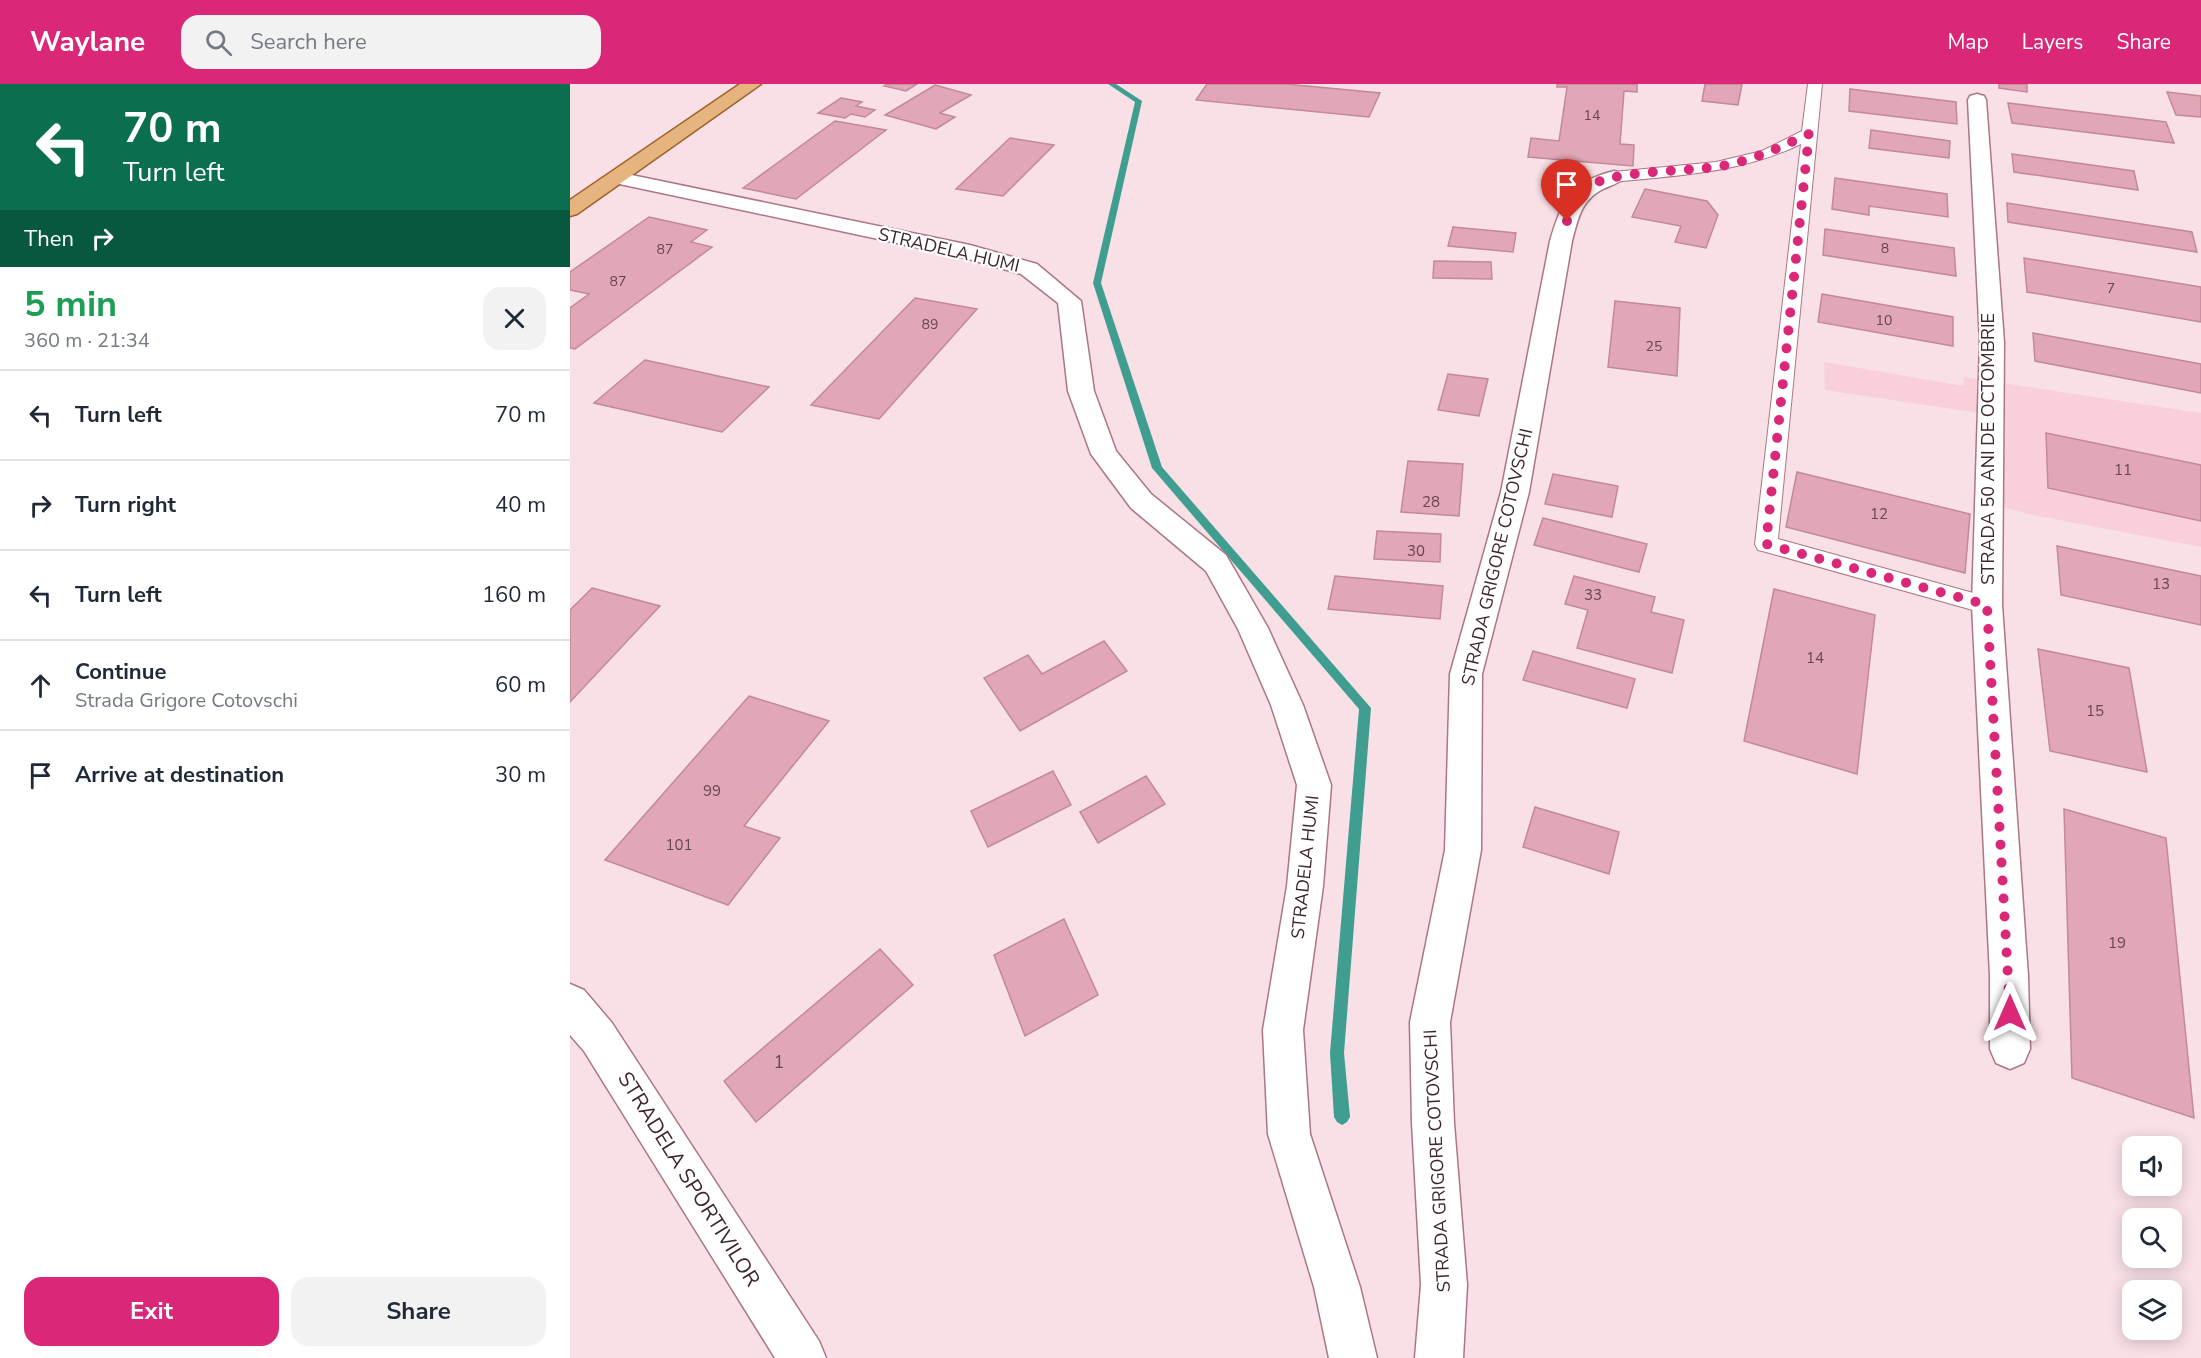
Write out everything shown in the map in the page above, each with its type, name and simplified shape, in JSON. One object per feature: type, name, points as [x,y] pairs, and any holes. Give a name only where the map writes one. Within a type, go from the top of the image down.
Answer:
[{"type":"main road","points":[[570,210],[752,84]]},
{"type":"street","name":"STRADA 50 ANI DE OCTOMBRIE","points":[[1977,100],[1992,342],[1987,605],[2009,976],[2010,1049]]},
{"type":"street","name":"STRADA GRIGORE COTOVSCHI","points":[[1439,1358],[1444,1285],[1433,1124],[1430,1022],[1463,850],[1466,674],[1515,492],[1561,241],[1573,201],[1589,186],[1614,177]]},
{"type":"street","name":"STRADELA HUMI","points":[[617,178],[962,250],[1029,269],[1068,301],[1081,391],[1104,454],[1141,501],[1216,563],[1253,628],[1287,705],[1314,785],[1305,886],[1283,1030],[1289,1134],[1337,1287],[1353,1358]]},
{"type":"street","name":"STRADELA SPORTIVILOR","points":[[570,1004],[598,1037],[802,1358]]},
{"type":"lane","points":[[1815,84],[1766,544],[1987,605]]},
{"type":"lane","points":[[1614,177],[1716,167],[1767,154],[1809,134]]},
{"type":"shaded area","points":[[1824,362],[1964,386],[1963,377],[2201,413],[2201,547],[2033,515],[1984,502],[1979,413],[1825,390]]},
{"type":"building","points":[[887,84],[917,84],[906,91],[884,86]]},
{"type":"building","points":[[1207,84],[1286,84],[1380,93],[1369,117],[1196,100]]},
{"type":"building","points":[[1557,84],[1637,84],[1637,92],[1624,91],[1620,144],[1634,145],[1633,166],[1528,157],[1531,138],[1559,141],[1567,87],[1557,87]]},
{"type":"building","points":[[1705,84],[1742,84],[1738,105],[1702,101]]},
{"type":"building","points":[[1999,84],[2027,84],[2027,92],[1999,88]]},
{"type":"building","points":[[935,85],[971,95],[940,113],[955,117],[936,129],[885,115]]},
{"type":"building","points":[[1850,89],[1956,102],[1957,124],[1849,111]]},
{"type":"building","points":[[2167,92],[2201,96],[2201,117],[2176,115]]},
{"type":"building","points":[[841,98],[862,102],[856,106],[875,110],[865,117],[851,114],[845,118],[818,113]]},
{"type":"building","points":[[2008,103],[2166,122],[2174,143],[2012,123]]},
{"type":"building","points":[[835,121],[886,130],[796,199],[743,188]]},
{"type":"building","points":[[1871,130],[1950,141],[1949,158],[1869,148]]},
{"type":"building","points":[[1010,138],[1054,145],[1003,196],[956,189]]},
{"type":"building","points":[[2012,154],[2134,171],[2138,190],[2014,172]]},
{"type":"building","points":[[1835,178],[1947,194],[1948,217],[1869,206],[1869,215],[1832,209]]},
{"type":"building","points":[[1645,189],[1707,201],[1718,215],[1706,248],[1675,242],[1681,226],[1632,217]]},
{"type":"building","points":[[2007,203],[2192,232],[2197,252],[2008,222]]},
{"type":"building","points":[[649,217],[707,230],[691,242],[712,247],[575,349],[570,348],[570,308],[589,294],[570,290],[570,272]]},
{"type":"building","points":[[1453,227],[1516,233],[1513,252],[1448,246]]},
{"type":"building","points":[[1825,229],[1954,248],[1956,276],[1823,255]]},
{"type":"building","points":[[2024,258],[2201,287],[2201,322],[2027,292]]},
{"type":"building","points":[[1434,261],[1491,262],[1492,279],[1433,278]]},
{"type":"building","points":[[1822,294],[1953,317],[1953,346],[1818,322]]},
{"type":"building","points":[[915,298],[977,309],[879,419],[811,405]]},
{"type":"building","points":[[1615,301],[1680,308],[1677,376],[1608,367]]},
{"type":"building","points":[[2033,333],[2201,364],[2201,393],[2035,361]]},
{"type":"building","points":[[645,360],[769,387],[722,432],[594,403]]},
{"type":"building","points":[[1448,374],[1488,379],[1479,416],[1438,410]]},
{"type":"building","points":[[2046,433],[2201,465],[2201,521],[2048,488]]},
{"type":"building","points":[[1408,461],[1463,464],[1459,516],[1401,512]]},
{"type":"building","points":[[1797,472],[1970,514],[1965,573],[1786,527]]},
{"type":"building","points":[[1553,474],[1618,486],[1612,517],[1545,504]]},
{"type":"building","points":[[1543,518],[1647,544],[1639,572],[1534,545]]},
{"type":"building","points":[[1377,531],[1441,534],[1440,562],[1374,559]]},
{"type":"building","points":[[2057,546],[2201,576],[2201,625],[2061,595]]},
{"type":"building","points":[[1335,576],[1443,586],[1440,619],[1328,609]]},
{"type":"building","points":[[1574,576],[1655,597],[1651,612],[1684,620],[1672,673],[1577,648],[1588,610],[1565,604]]},
{"type":"building","points":[[592,588],[660,606],[570,702],[570,610]]},
{"type":"building","points":[[1774,589],[1875,615],[1857,774],[1744,741]]},
{"type":"building","points":[[1104,641],[1127,671],[1020,731],[984,678],[1028,655],[1042,674]]},
{"type":"building","points":[[2038,649],[2129,668],[2147,772],[2050,751]]},
{"type":"building","points":[[1533,651],[1635,679],[1627,708],[1523,680]]},
{"type":"building","points":[[749,696],[829,721],[744,826],[780,838],[728,905],[605,860]]},
{"type":"building","points":[[1053,771],[1071,805],[988,847],[971,811]]},
{"type":"building","points":[[1146,776],[1165,804],[1098,843],[1080,812]]},
{"type":"building","points":[[1535,807],[1619,832],[1609,874],[1523,847]]},
{"type":"building","points":[[2064,809],[2166,838],[2194,1118],[2072,1078]]},
{"type":"building","points":[[1064,919],[1098,995],[1025,1036],[994,955]]},
{"type":"building","points":[[880,949],[913,985],[756,1122],[724,1081]]},
{"type":"waterway","points":[[1111,84],[1139,101],[1097,283],[1157,468],[1365,708],[1337,1053],[1342,1117]]},
{"type":"route","points":[[1567,221],[1573,201],[1589,186],[1614,177],[1716,167],[1767,154],[1809,134],[1766,544],[1987,605],[2010,1013]]}]
